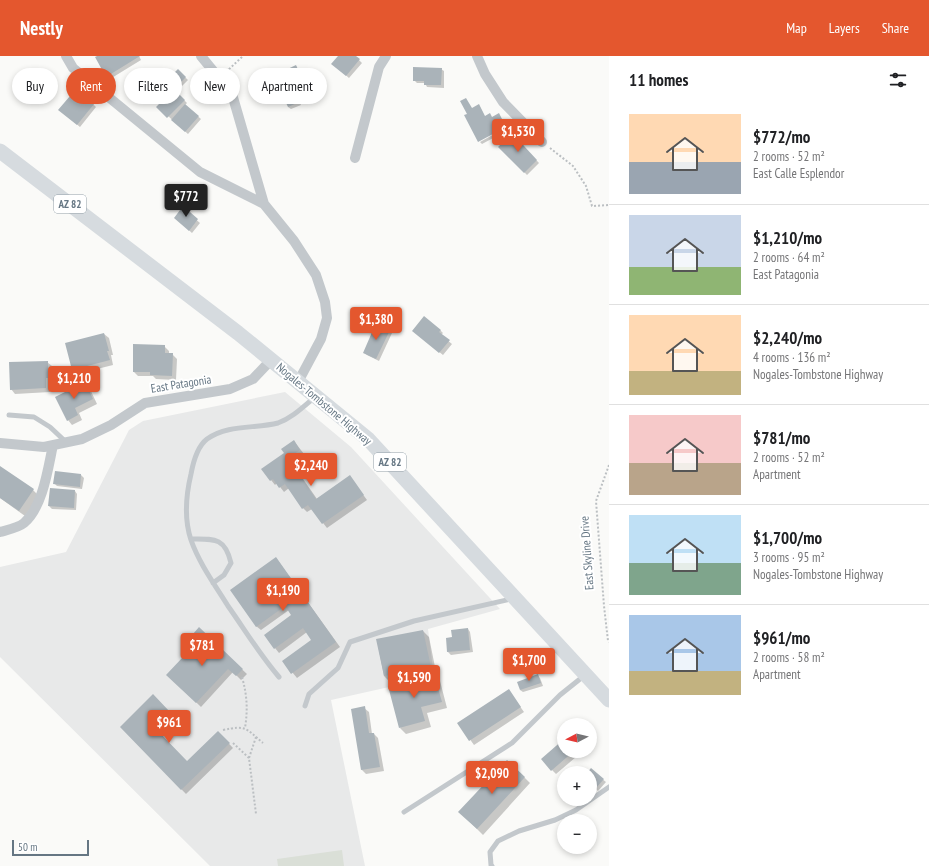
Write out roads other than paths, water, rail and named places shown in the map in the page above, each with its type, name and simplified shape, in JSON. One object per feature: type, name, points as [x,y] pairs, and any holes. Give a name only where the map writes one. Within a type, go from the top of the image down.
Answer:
[{"type":"main road","name":"Nogales-Tombstone Highway","points":[[0,151],[271,360],[368,439],[609,700]]},
{"type":"street","points":[[66,56],[73,68],[200,172],[264,204]]},
{"type":"street","points":[[201,56],[232,94],[264,204],[294,241],[316,275],[325,302],[327,318],[321,339],[298,382]]},
{"type":"street","points":[[355,158],[379,67],[386,56]]},
{"type":"street","points":[[476,56],[484,74],[503,102],[542,142]]},
{"type":"street","name":"East Patagonia","points":[[0,443],[44,447],[82,439],[111,425],[145,402],[230,390],[253,380],[271,360]]},
{"type":"street","points":[[0,532],[23,524],[32,514],[41,494],[54,445]]},
{"type":"lane","points":[[279,677],[262,657],[213,583],[201,562],[191,540],[186,516],[188,486],[195,457],[206,440],[222,431],[261,427],[279,422],[292,416],[316,396]]},
{"type":"lane","points":[[9,415],[34,417],[50,427],[66,442]]},
{"type":"lane","points":[[191,540],[207,539],[221,542],[228,551],[231,563],[224,575],[213,583]]},
{"type":"lane","points":[[305,706],[309,694],[338,668],[350,642],[414,620],[514,598]]},
{"type":"lane","points":[[404,812],[512,743],[560,695],[585,674]]},
{"type":"lane","points":[[492,866],[490,852],[498,841],[519,831],[555,820],[576,810],[609,787]]}]
